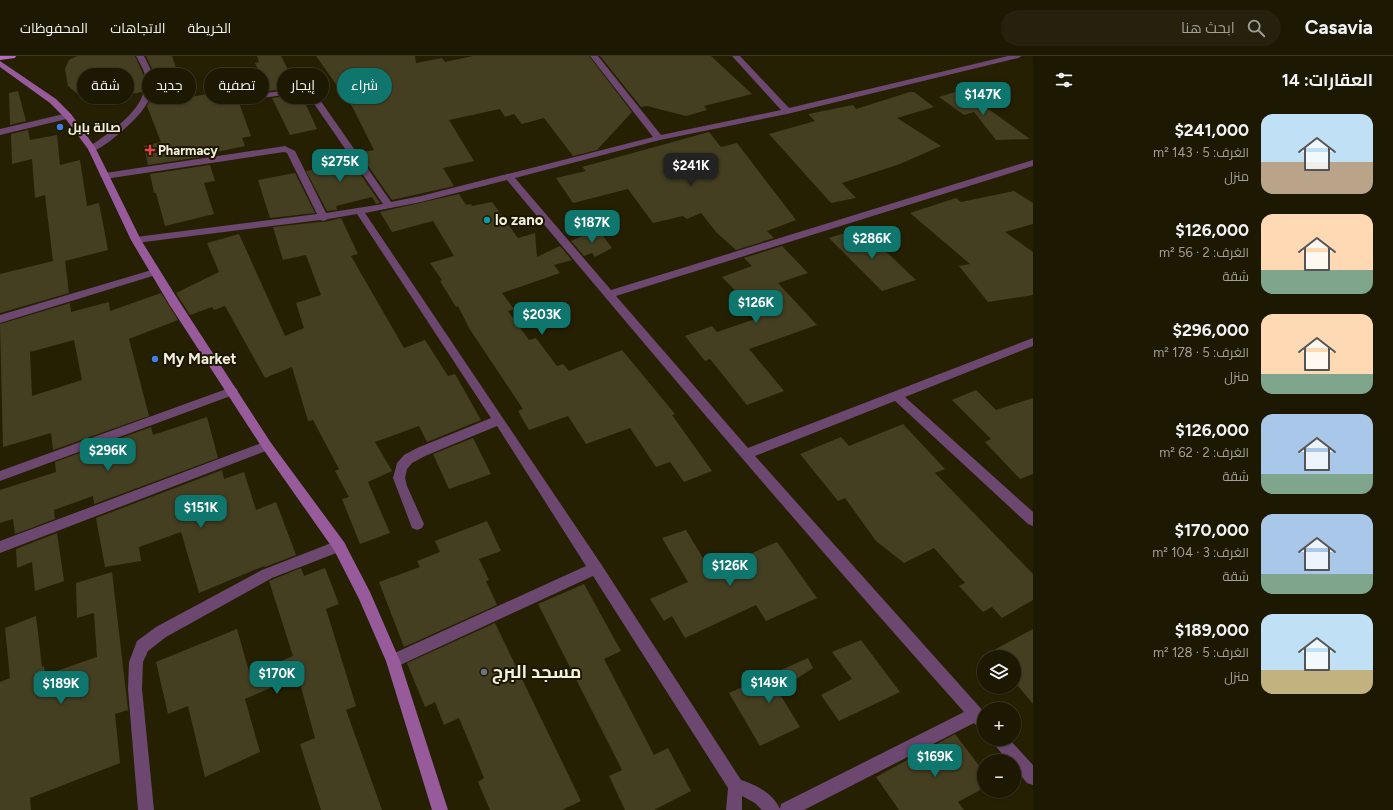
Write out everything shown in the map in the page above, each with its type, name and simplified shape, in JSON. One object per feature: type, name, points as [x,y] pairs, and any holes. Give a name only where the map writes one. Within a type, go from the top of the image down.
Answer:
[{"type":"main road","points":[[0,58],[12,56]]},
{"type":"main road","points":[[0,63],[53,102],[68,116],[92,149],[136,240],[155,272],[268,446],[339,546],[365,596],[393,661],[440,810]]},
{"type":"street","points":[[92,149],[135,115],[146,98],[149,85],[149,75],[140,56]]},
{"type":"street","points":[[594,56],[659,138]]},
{"type":"street","points":[[736,56],[787,111]]},
{"type":"street","points":[[136,240],[324,218],[389,206],[659,138],[787,111],[1018,56]]},
{"type":"street","points":[[269,95],[308,89],[389,206]]},
{"type":"street","points":[[0,132],[68,116]]},
{"type":"street","points":[[104,176],[285,149],[291,151],[324,218]]},
{"type":"street","points":[[608,295],[1033,163]]},
{"type":"street","points":[[509,177],[608,295],[977,715]]},
{"type":"street","points":[[360,212],[596,568],[736,786],[734,810]]},
{"type":"street","points":[[0,319],[155,272]]},
{"type":"street","points":[[747,454],[1033,342]]},
{"type":"street","points":[[0,476],[232,391]]},
{"type":"street","points":[[897,396],[1033,520]]},
{"type":"street","points":[[417,524],[401,486],[399,478],[401,467],[408,459],[421,452],[499,420]]},
{"type":"street","points":[[0,547],[268,446]]},
{"type":"street","points":[[146,810],[135,689],[136,662],[142,646],[161,632],[267,574],[339,546]]},
{"type":"street","points":[[393,661],[596,568]]},
{"type":"street","points":[[787,810],[977,719]]},
{"type":"street","points":[[1005,746],[1033,777]]},
{"type":"street","points":[[736,786],[748,789],[759,795],[772,810]]},
{"type":"building","points":[[77,56],[135,56],[142,72],[142,92],[134,93],[134,68],[77,68],[77,94],[68,86],[65,69],[69,60]]},
{"type":"building","points":[[146,56],[172,56],[176,68],[152,68]]},
{"type":"building","points":[[257,56],[281,56],[287,68],[277,68],[277,90],[269,91],[269,68],[258,68],[255,63],[259,62]]},
{"type":"building","points":[[316,56],[415,56],[416,63],[442,58],[445,62],[473,56],[589,56],[632,112],[597,150],[573,156],[544,118],[522,124],[514,114],[505,117],[500,109],[449,120],[474,161],[443,168],[454,186],[392,200],[359,153],[374,150],[350,104],[392,104],[392,68],[337,68],[337,86],[329,74],[329,68],[325,68]]},
{"type":"building","points":[[600,56],[711,56],[752,94],[704,106],[707,110],[686,116],[647,106],[641,107]]},
{"type":"building","points":[[961,90],[1030,139],[996,140],[974,112],[964,115],[939,97]]},
{"type":"building","points":[[18,91],[26,121],[10,125],[9,93]]},
{"type":"building","points":[[914,92],[934,107],[897,118],[941,146],[900,164],[842,183],[856,198],[831,203],[769,134],[815,121],[808,114],[853,105],[856,109]]},
{"type":"building","points":[[204,95],[204,104],[239,104],[251,136],[242,138],[245,146],[207,154],[207,156],[148,165],[144,146],[161,142],[147,106],[148,104],[196,104],[196,96]]},
{"type":"building","points":[[277,97],[277,104],[306,104],[317,129],[290,135],[272,98]]},
{"type":"building","points":[[28,130],[30,140],[57,135],[60,165],[80,160],[87,206],[99,203],[108,250],[65,261],[69,293],[0,313],[0,274],[53,261],[45,195],[35,198],[32,159],[12,164],[11,134]]},
{"type":"building","points":[[709,132],[721,147],[737,143],[796,220],[767,231],[774,238],[736,250],[717,233],[701,213],[687,219],[683,216],[653,223],[628,189],[573,203],[556,178],[586,171],[582,167]]},
{"type":"building","points":[[348,156],[380,203],[376,204],[372,197],[336,206],[337,210],[327,211],[306,171],[322,168],[319,163]]},
{"type":"building","points":[[210,165],[215,181],[204,183],[214,214],[165,226],[156,193],[154,193],[150,174]]},
{"type":"building","points":[[295,173],[315,213],[270,218],[258,180]]},
{"type":"building","points":[[1014,191],[1033,203],[1033,224],[1005,232],[1033,252],[1033,295],[988,302],[959,266],[970,264],[910,213],[956,198],[961,202]]},
{"type":"building","points":[[459,194],[466,205],[471,204],[472,206],[492,202],[518,238],[535,233],[537,257],[560,246],[572,260],[554,265],[560,273],[502,293],[514,309],[508,311],[529,340],[536,338],[557,366],[563,364],[569,371],[622,350],[675,414],[672,415],[712,471],[684,482],[670,462],[656,467],[630,428],[586,444],[568,416],[529,430],[518,411],[523,409],[469,328],[458,306],[456,307],[440,281],[442,280],[430,263],[454,256],[433,221],[392,232],[380,212]]},
{"type":"building","points":[[341,218],[358,254],[351,256],[404,348],[425,340],[448,376],[455,374],[481,420],[427,442],[419,426],[375,442],[392,471],[368,482],[390,533],[360,544],[342,499],[349,497],[335,471],[339,469],[313,420],[308,421],[292,367],[265,378],[225,306],[214,310],[212,307],[190,315],[176,293],[219,272],[207,243],[239,234],[285,336],[304,328],[296,303],[321,295],[306,255],[283,260],[273,227],[325,222]]},
{"type":"building","points":[[861,228],[916,280],[882,291],[829,238]]},
{"type":"building","points":[[598,229],[612,248],[595,257],[592,253],[584,256],[571,241]]},
{"type":"building","points":[[782,246],[808,273],[778,283],[817,325],[749,349],[784,391],[747,405],[710,359],[705,361],[685,336],[712,326],[717,332],[761,317],[722,277],[752,266],[744,258]]},
{"type":"building","points":[[161,293],[178,320],[129,339],[149,416],[53,450],[51,433],[3,447],[0,324],[70,303],[71,312],[109,302],[110,311]],"holes":[[[74,340],[82,380],[32,396],[30,352]]]},
{"type":"building","points":[[976,390],[996,410],[1033,398],[1033,474],[1020,479],[985,442],[991,439],[952,400]]},
{"type":"building","points":[[207,417],[218,458],[94,504],[93,496],[54,510],[55,519],[15,534],[13,519],[0,523],[0,490],[56,472],[55,462],[151,427],[153,435]]},
{"type":"building","points":[[903,424],[945,469],[935,473],[1033,574],[1033,600],[1002,618],[992,607],[983,612],[959,586],[965,583],[934,548],[904,563],[876,541],[845,498],[838,501],[800,454],[841,437],[849,446]]},
{"type":"building","points":[[473,438],[491,474],[449,489],[433,454]]},
{"type":"building","points":[[222,470],[224,479],[244,472],[256,510],[276,502],[296,555],[265,567],[264,566],[199,593],[181,532],[139,547],[141,561],[105,567],[96,518]]},
{"type":"building","points":[[487,521],[501,551],[479,559],[489,580],[486,581],[497,605],[404,647],[379,582],[420,567],[417,561],[440,552],[435,541]]},
{"type":"building","points":[[686,530],[711,571],[777,542],[817,598],[766,621],[756,605],[685,638],[672,616],[664,621],[650,599],[688,582],[662,538]]},
{"type":"building","points":[[57,533],[64,581],[35,591],[32,562],[17,568],[16,549]]},
{"type":"building","points":[[301,568],[304,576],[325,568],[339,604],[326,609],[356,706],[346,710],[382,810],[321,810],[300,744],[315,738],[298,676],[245,699],[260,752],[205,777],[188,706],[168,714],[156,662],[237,629],[250,675],[293,656],[269,581]]},
{"type":"building","points":[[112,572],[128,710],[115,714],[120,763],[30,798],[31,810],[0,810],[0,682],[10,678],[5,628],[36,616],[42,667],[44,666],[45,675],[97,657],[94,613],[77,618],[76,583]]},
{"type":"building","points":[[584,584],[621,651],[604,659],[654,755],[668,748],[691,791],[654,810],[625,810],[609,776],[622,770],[538,604]]},
{"type":"building","points":[[495,623],[581,801],[562,810],[490,810],[478,782],[484,778],[459,718],[444,725],[435,702],[425,707],[407,663]]},
{"type":"building","points":[[1033,629],[1033,704],[1021,689],[1021,650],[994,650]]},
{"type":"building","points":[[861,640],[900,692],[839,721],[821,695],[852,679],[832,652]]},
{"type":"building","points":[[808,658],[813,668],[778,691],[800,727],[760,746],[729,693]]},
{"type":"building","points":[[955,734],[977,763],[977,792],[958,802],[964,810],[899,810],[876,777]]},
{"type":"place","name":"صالة بابل","points":[[60,127]]},
{"type":"place","name":"Pharmacy","points":[[150,150]]},
{"type":"place","name":"lo zano","points":[[487,220]]},
{"type":"place","name":"My Market","points":[[155,359]]},
{"type":"place","name":"مسجد البرج","points":[[484,672]]}]
